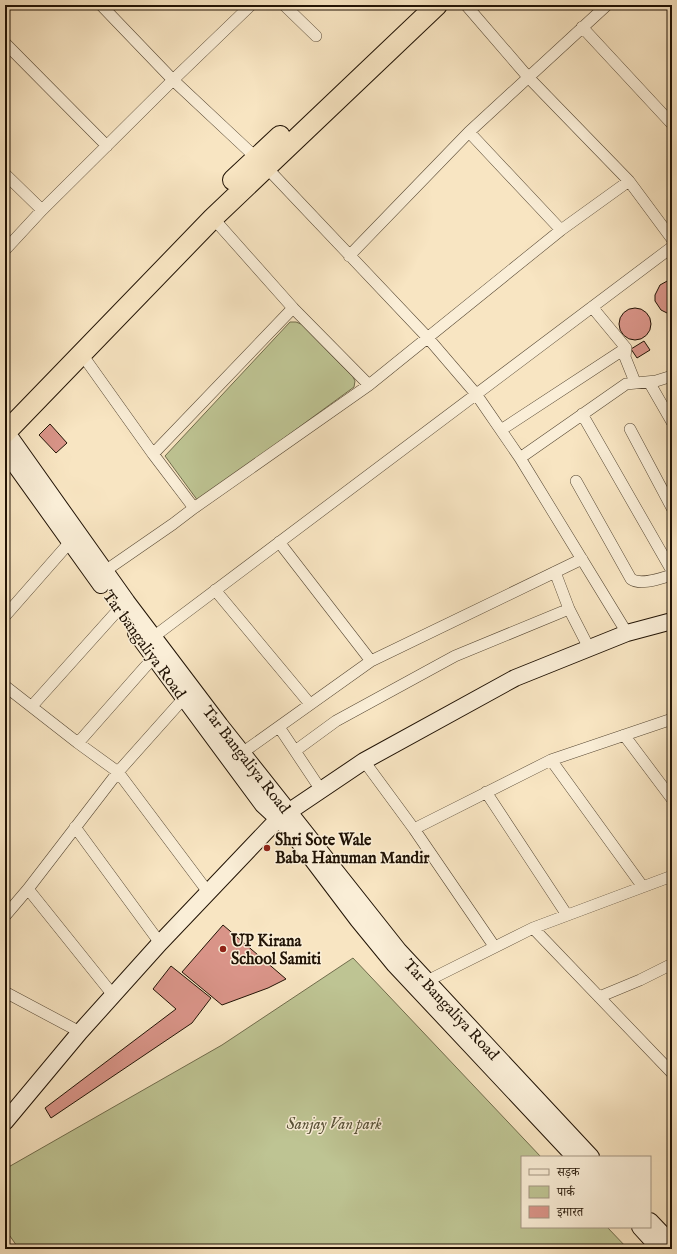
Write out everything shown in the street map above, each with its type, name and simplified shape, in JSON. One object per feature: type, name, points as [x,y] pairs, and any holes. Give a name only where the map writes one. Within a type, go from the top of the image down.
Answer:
[{"type":"highway","points":[[5,413],[261,163],[432,5]]},
{"type":"highway","points":[[5,432],[213,218],[261,163]]},
{"type":"street","points":[[101,5],[173,80],[261,163],[428,338],[476,394],[520,458],[627,633]]},
{"type":"street","points":[[5,250],[42,210],[251,5]]},
{"type":"street","points":[[284,5],[316,36]]},
{"type":"street","points":[[466,5],[528,77],[629,181],[672,239]]},
{"type":"street","points":[[349,256],[469,132],[606,5]]},
{"type":"street","points":[[582,27],[672,124]]},
{"type":"street","points":[[5,43],[107,146]]},
{"type":"street","points":[[469,132],[561,230]]},
{"type":"street","points":[[5,174],[42,210]]},
{"type":"street","points":[[105,571],[369,385],[561,230],[629,181]]},
{"type":"street","points":[[213,218],[292,308],[369,385]]},
{"type":"street","points":[[78,743],[154,647],[215,590],[672,247]]},
{"type":"street","points":[[592,307],[626,348],[625,357],[635,382]]},
{"type":"street","points":[[152,454],[292,308]]},
{"type":"street","points":[[501,430],[626,348]]},
{"type":"street","points":[[81,353],[152,454],[194,508]]},
{"type":"street","points":[[520,458],[626,384],[635,382],[649,382],[672,376]]},
{"type":"street","points":[[649,382],[672,422]]},
{"type":"street","points":[[582,414],[672,571]]},
{"type":"street","points":[[630,429],[672,508]]},
{"type":"street","name":"Tar Bangaliya Road","points":[[5,432],[12,440],[87,556],[105,571],[154,647],[242,753],[283,816],[399,952],[420,984]]},
{"type":"street","name":"Tar bangaliya Road","points":[[5,451],[70,542],[87,556],[119,609],[154,647],[184,698],[263,805],[283,816]]},
{"type":"street","points":[[576,480],[631,580],[635,582],[646,581],[672,575]]},
{"type":"street","points":[[5,616],[70,542]]},
{"type":"street","points":[[279,542],[371,661]]},
{"type":"street","points":[[242,753],[371,661],[582,559]]},
{"type":"street","points":[[555,572],[569,609],[589,648]]},
{"type":"street","points":[[215,590],[310,704]]},
{"type":"street","points":[[32,706],[119,609]]},
{"type":"street","points":[[295,751],[336,721],[455,656],[569,609]]},
{"type":"street","points":[[5,1122],[80,1032],[160,943],[283,816],[364,761],[515,678],[627,633],[672,621]]},
{"type":"street","points":[[5,686],[118,772],[208,892]]},
{"type":"street","points":[[5,916],[28,889],[118,772],[184,698]]},
{"type":"street","points":[[414,829],[551,760],[672,718]]},
{"type":"street","points":[[279,727],[321,790]]},
{"type":"street","points":[[624,735],[672,799]]},
{"type":"street","points":[[551,760],[643,887]]},
{"type":"street","points":[[364,761],[414,829],[494,946]]},
{"type":"street","points":[[486,792],[567,915]]},
{"type":"street","points":[[75,827],[160,943]]},
{"type":"street","points":[[420,984],[533,928],[672,876]]},
{"type":"street","points":[[28,889],[113,995]]},
{"type":"street","points":[[533,928],[672,1073]]},
{"type":"street","points":[[599,997],[640,980],[672,964]]},
{"type":"street","name":"Tar bangaliya Road","points":[[420,984],[468,1035],[574,1156]]},
{"type":"street","points":[[6,995],[80,1032]]},
{"type":"street","name":"Tar Bangaliya Road","points":[[468,1035],[590,1156]]},
{"type":"street","points":[[651,1222],[672,1244]]},
{"type":"street","points":[[641,1228],[660,1249]]},
{"type":"green space","points":[[290,322],[301,324],[353,377],[355,381],[354,387],[198,501],[165,456]]},
{"type":"green space","name":"Sanjay Van park","points":[[353,958],[540,1156],[521,1156],[521,1228],[608,1228],[628,1249],[19,1249],[5,1229],[5,1169],[222,1045]]},
{"type":"building","points":[[672,280],[672,315],[661,310],[655,301],[655,295],[660,285]]},
{"type":"building","points":[[632,308],[638,308],[647,312],[651,324],[647,336],[638,340],[632,340],[623,336],[619,327],[619,321],[623,312]]},
{"type":"building","points":[[644,341],[650,350],[637,358],[631,349]]},
{"type":"building","points":[[50,424],[67,443],[56,453],[39,435]]},
{"type":"building","points":[[223,925],[286,979],[268,988],[222,1005],[182,972]]},
{"type":"building","points":[[171,966],[211,998],[192,1023],[51,1118],[45,1108],[176,1009],[153,989]]},
{"type":"place","name":"Shri Sote Wale Baba Hanuman Mandir","points":[[267,848]]},
{"type":"place","name":"UP Kirana School Samiti","points":[[223,949]]}]
